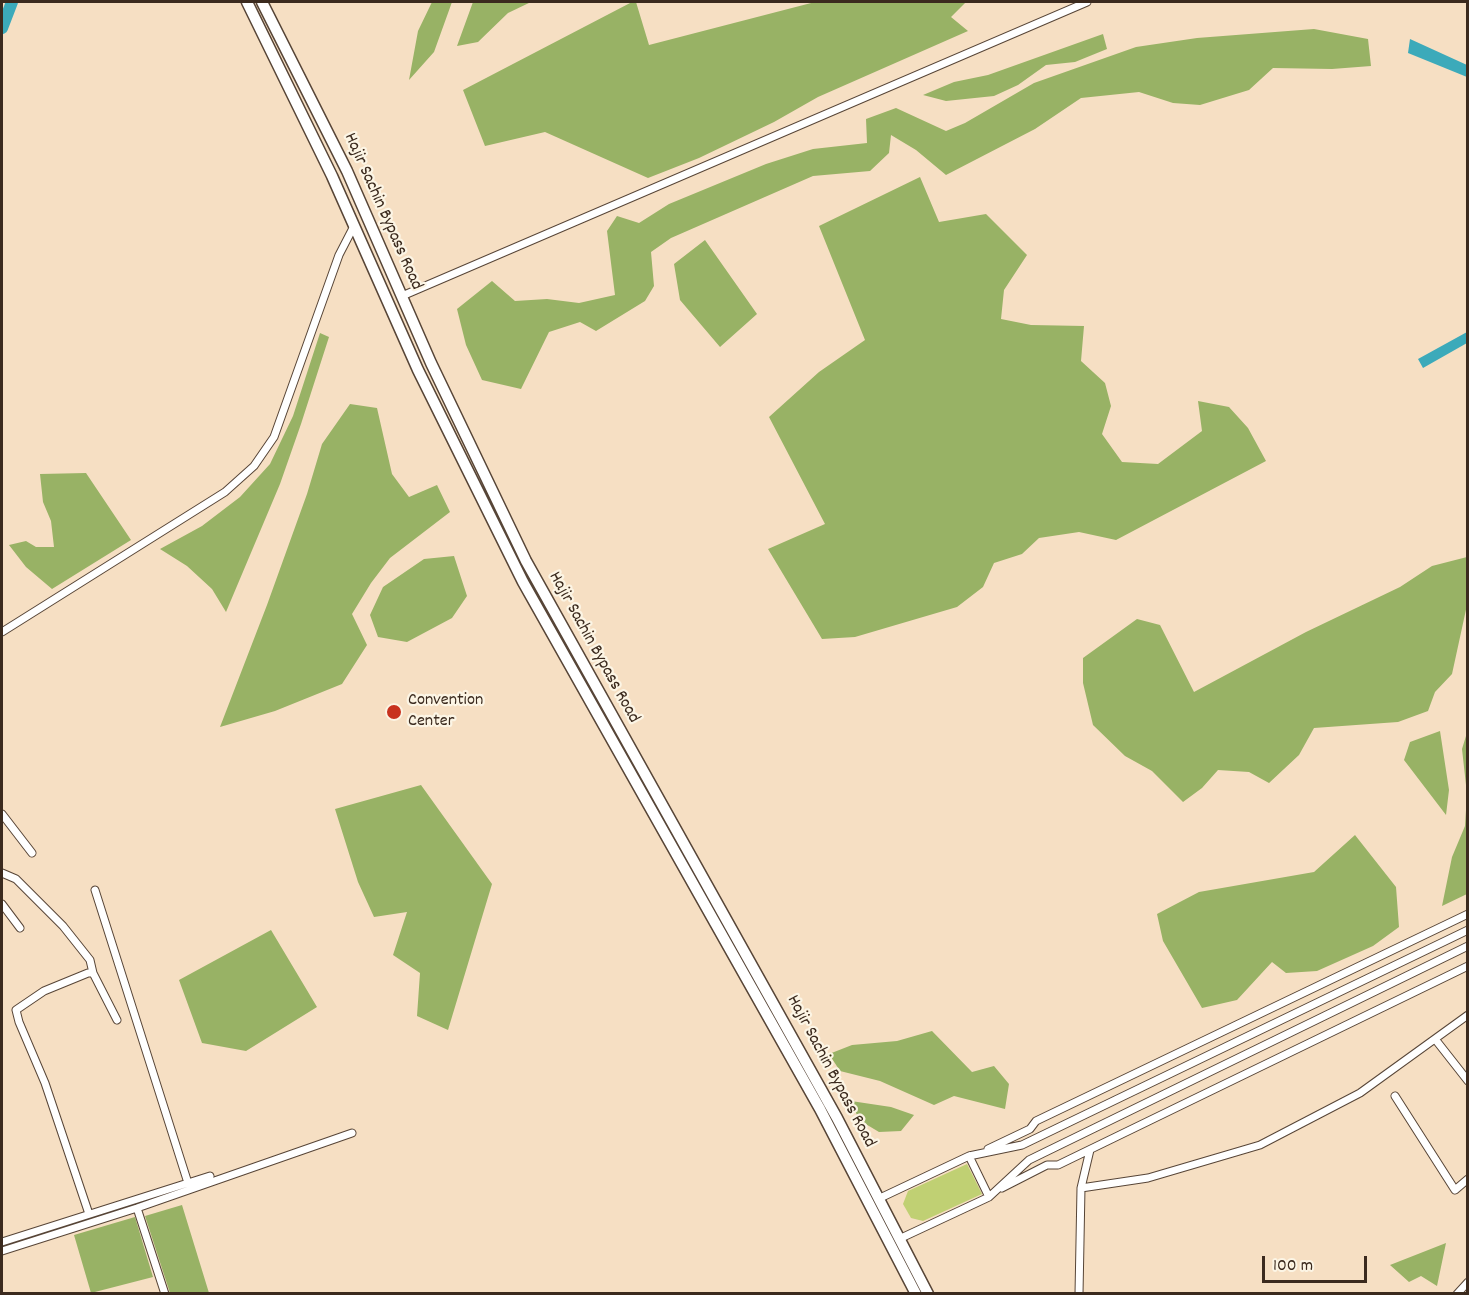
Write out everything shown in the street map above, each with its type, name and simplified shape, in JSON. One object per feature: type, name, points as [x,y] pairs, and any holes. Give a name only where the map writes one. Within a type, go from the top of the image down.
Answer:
[{"type":"highway","points":[[247,2],[354,226],[418,370],[523,582],[820,1109],[916,1293]]},
{"type":"highway","name":"Hajir Sachin Bypass Road","points":[[262,2],[347,171],[402,296],[526,561],[754,967],[928,1293]]},
{"type":"street","points":[[402,296],[1087,2]]},
{"type":"street","points":[[2,632],[225,492],[254,466],[274,437],[339,255],[354,226]]},
{"type":"street","points":[[2,814],[32,853]]},
{"type":"street","points":[[2,873],[16,879],[63,926],[90,960],[93,973],[117,1020]]},
{"type":"street","points":[[95,890],[188,1183]]},
{"type":"street","points":[[2,904],[20,928]]},
{"type":"street","points":[[978,1154],[1030,1129],[1036,1121],[1467,914]]},
{"type":"street","points":[[879,1199],[969,1156],[1022,1145],[1467,930]]},
{"type":"street","points":[[992,1194],[1029,1160],[1467,946]]},
{"type":"street","points":[[899,1239],[1047,1165],[1058,1165],[1467,966]]},
{"type":"street","points":[[89,1214],[45,1083],[16,1015],[20,1005],[44,991],[87,973],[93,973]]},
{"type":"street","points":[[1081,1188],[1148,1178],[1260,1145],[1360,1093],[1467,1015]]},
{"type":"street","points":[[1435,1039],[1467,1081]]},
{"type":"street","points":[[1395,1096],[1455,1190],[1467,1179]]},
{"type":"street","points":[[2,1251],[137,1208],[352,1133]]},
{"type":"street","points":[[1079,1293],[1081,1188],[1089,1150]]},
{"type":"street","points":[[969,1156],[992,1194]]},
{"type":"street","points":[[2,1242],[210,1176]]},
{"type":"street","points":[[137,1208],[165,1293]]},
{"type":"street","points":[[1457,1293],[1467,1282]]},
{"type":"green space","points":[[432,2],[452,2],[434,52],[409,80],[418,31]]},
{"type":"green space","points":[[473,2],[531,2],[508,13],[478,42],[457,46]]},
{"type":"green space","points":[[632,2],[636,2],[649,45],[815,2],[966,2],[951,17],[968,31],[818,97],[774,122],[699,158],[648,178],[545,132],[485,146],[463,90]]},
{"type":"green space","points":[[1314,29],[1368,39],[1371,66],[1332,69],[1273,68],[1249,90],[1200,105],[1173,103],[1139,92],[1081,98],[1035,129],[946,175],[916,150],[891,135],[889,153],[870,171],[813,176],[671,238],[651,252],[654,286],[645,301],[596,331],[580,322],[549,332],[521,389],[482,380],[466,345],[457,309],[492,281],[515,301],[547,299],[579,303],[615,295],[607,231],[617,216],[639,223],[669,204],[766,164],[813,149],[867,143],[866,119],[896,108],[946,131],[965,123],[1034,83],[1136,47],[1197,38]]},
{"type":"green space","points":[[1103,34],[1107,49],[1075,62],[1046,65],[1018,85],[994,96],[946,101],[923,95],[954,82],[988,75]]},
{"type":"green space","points":[[920,177],[939,222],[986,214],[1027,255],[1004,290],[1001,319],[1031,325],[1084,326],[1081,361],[1105,383],[1111,406],[1102,434],[1122,462],[1158,464],[1202,431],[1198,401],[1229,407],[1248,428],[1266,461],[1116,540],[1079,532],[1039,538],[1022,554],[994,563],[983,587],[957,607],[855,637],[822,639],[768,549],[825,524],[769,417],[819,372],[865,340],[819,226]]},
{"type":"green space","points":[[705,240],[757,314],[720,347],[680,300],[674,264]]},
{"type":"green space","points":[[320,333],[329,337],[301,424],[280,484],[226,612],[212,589],[187,566],[160,549],[202,526],[240,497],[270,464],[293,416]]},
{"type":"green space","points":[[350,404],[377,408],[392,474],[409,497],[437,485],[450,512],[390,558],[371,583],[352,614],[367,645],[342,684],[275,711],[220,727],[267,605],[307,494],[322,444]]},
{"type":"green space","points":[[86,473],[131,540],[52,589],[26,567],[9,545],[26,541],[36,547],[54,547],[51,521],[43,502],[40,474]]},
{"type":"green space","points":[[454,556],[467,596],[452,618],[407,642],[378,637],[370,615],[383,587],[424,559]]},
{"type":"green space","points":[[1467,557],[1467,605],[1452,674],[1435,692],[1428,711],[1398,722],[1314,728],[1299,755],[1269,783],[1249,772],[1218,770],[1202,788],[1183,802],[1152,771],[1125,756],[1093,725],[1083,683],[1083,658],[1137,619],[1160,625],[1194,692],[1306,632],[1400,587],[1432,566]]},
{"type":"green space","points":[[1440,731],[1449,790],[1446,815],[1404,760],[1410,742]]},
{"type":"green space","points":[[1466,736],[1468,740],[1467,894],[1442,906],[1452,857],[1465,826],[1467,794],[1462,749]]},
{"type":"green space","points":[[421,785],[492,884],[448,1030],[417,1016],[420,973],[393,955],[407,912],[374,917],[358,882],[335,809]]},
{"type":"green space","points":[[1355,835],[1396,887],[1399,927],[1373,946],[1317,971],[1286,973],[1272,962],[1237,1000],[1202,1008],[1163,941],[1157,914],[1199,892],[1314,872]]},
{"type":"green space","points":[[271,930],[317,1007],[246,1051],[202,1043],[179,980]]},
{"type":"green space","points":[[932,1031],[972,1072],[994,1066],[1009,1084],[1005,1109],[954,1096],[934,1105],[880,1081],[840,1071],[829,1054],[852,1045],[897,1041]]},
{"type":"green space","points":[[851,1101],[891,1107],[914,1115],[901,1131],[879,1132],[859,1120]]},
{"type":"green space","points":[[967,1164],[982,1194],[923,1221],[911,1218],[903,1204],[908,1191]]},
{"type":"green space","points":[[182,1205],[209,1293],[170,1293],[145,1216]]},
{"type":"green space","points":[[135,1217],[153,1277],[91,1293],[74,1235]]},
{"type":"green space","points":[[1446,1243],[1437,1286],[1421,1276],[1409,1282],[1390,1265]]},
{"type":"water","points":[[1410,39],[1467,65],[1467,77],[1408,53]]},
{"type":"water","points":[[1467,332],[1467,343],[1423,368],[1418,359]]},
{"type":"waterway","points":[[2,28],[12,2]]},
{"type":"place","name":"Convention Center","points":[[394,712]]}]
